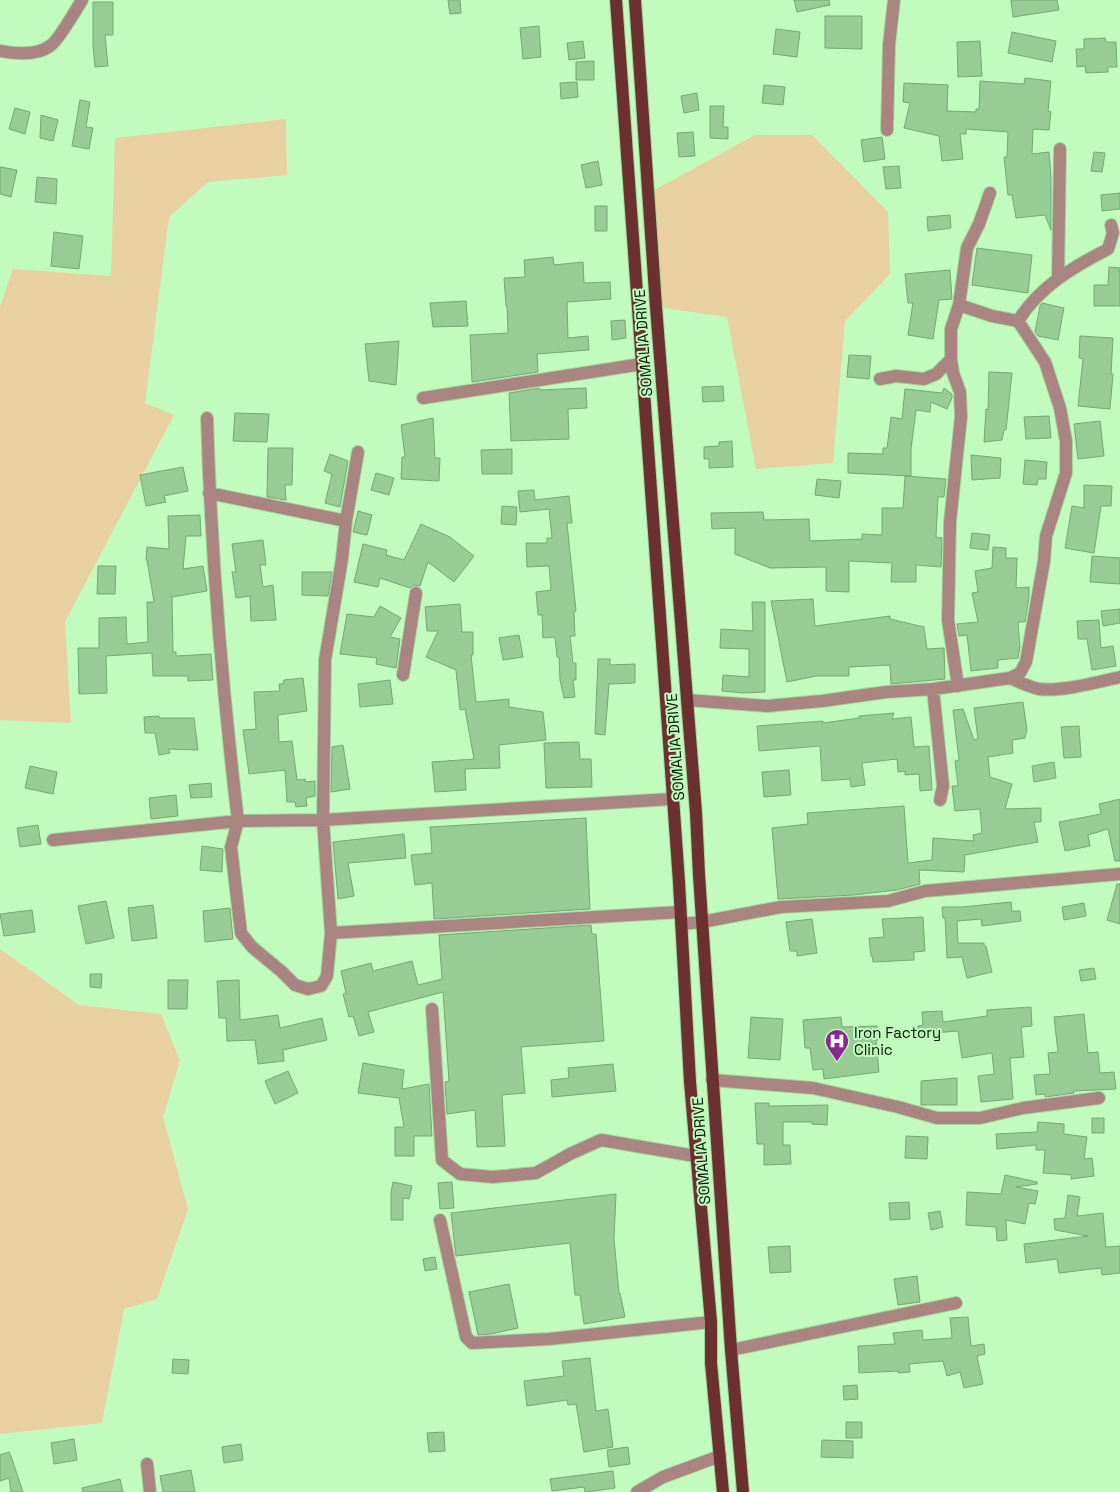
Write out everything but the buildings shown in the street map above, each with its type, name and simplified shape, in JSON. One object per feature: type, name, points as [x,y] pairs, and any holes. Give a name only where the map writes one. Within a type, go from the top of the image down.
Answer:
[{"type":"main road","name":"SOMALIA DRIVE","points":[[616,0],[681,918],[695,1156],[711,1322],[711,1363],[723,1492]]},
{"type":"main road","name":"SOMALIA DRIVE","points":[[635,0],[656,308],[687,700],[731,1350],[743,1492]]},
{"type":"street","points":[[0,51],[14,53],[37,52],[52,46],[82,0]]},
{"type":"street","points":[[887,130],[889,45],[894,0]]},
{"type":"street","points":[[1058,278],[1060,149]]},
{"type":"street","points":[[958,686],[948,620],[950,522],[961,417],[960,392],[951,359],[951,329],[959,305],[966,248],[979,224],[990,193]]},
{"type":"street","points":[[1018,321],[1032,301],[1058,278],[1108,248],[1113,233],[1111,225]]},
{"type":"street","points":[[687,700],[767,706],[822,702],[886,692],[958,686],[1010,678],[1020,673],[1026,662],[1044,561],[1046,536],[1066,473],[1066,441],[1060,408],[1045,362],[1018,321],[992,316],[959,305]]},
{"type":"street","points":[[880,378],[896,376],[909,379],[924,379],[936,374],[951,359]]},
{"type":"street","points":[[422,398],[642,364]]},
{"type":"street","points":[[207,418],[209,494],[220,661],[238,821],[231,847],[241,933],[252,947],[295,985],[308,989],[321,986],[327,976],[331,933],[323,820],[325,660],[358,452]]},
{"type":"street","points":[[209,494],[346,521]]},
{"type":"street","points":[[403,675],[416,593]]},
{"type":"street","points":[[1010,678],[1040,689],[1076,686],[1120,677]]},
{"type":"street","points":[[933,689],[943,786],[940,800]]},
{"type":"street","points":[[54,840],[238,821],[323,820],[672,800]]},
{"type":"street","points":[[331,933],[681,918],[702,922],[781,907],[888,901],[925,891],[1120,874]]},
{"type":"street","points":[[432,1009],[442,1160],[460,1174],[493,1177],[536,1173],[570,1154],[601,1140],[695,1156]]},
{"type":"street","points":[[712,1080],[813,1088],[898,1107],[937,1118],[980,1118],[1023,1108],[1099,1098]]},
{"type":"street","points":[[440,1220],[466,1337],[472,1343],[549,1339],[711,1322]]},
{"type":"street","points":[[731,1350],[956,1303]]},
{"type":"street","points":[[637,1492],[663,1477],[720,1456]]},
{"type":"street","points":[[146,1464],[150,1492]]},
{"type":"shaded area","points":[[286,119],[287,175],[208,182],[169,217],[145,403],[174,415],[65,622],[71,723],[0,720],[0,307],[13,269],[111,276],[115,138]]},
{"type":"shaded area","points":[[755,135],[812,135],[888,212],[890,274],[845,321],[833,463],[756,469],[727,317],[656,307],[649,193]]},
{"type":"shaded area","points":[[0,949],[79,1005],[161,1014],[180,1061],[163,1117],[188,1209],[157,1299],[124,1309],[102,1423],[0,1434]]},
{"type":"place","name":"Iron Factory Clinic","points":[[837,1062]]}]
